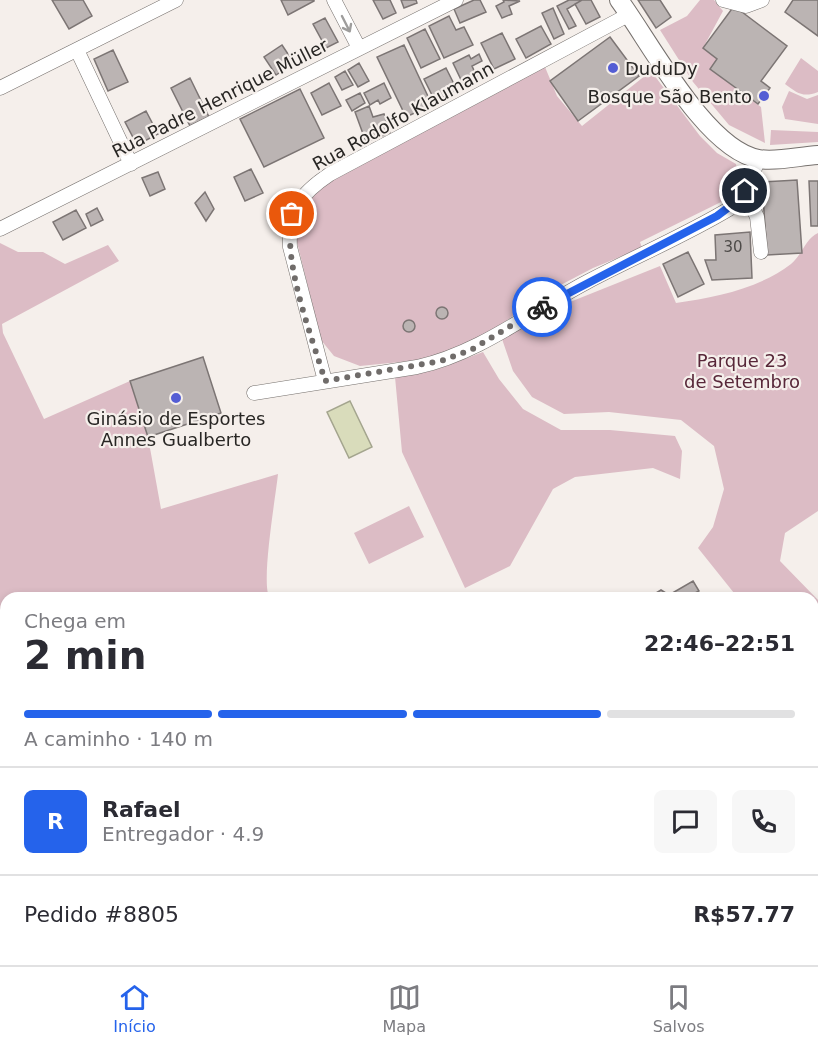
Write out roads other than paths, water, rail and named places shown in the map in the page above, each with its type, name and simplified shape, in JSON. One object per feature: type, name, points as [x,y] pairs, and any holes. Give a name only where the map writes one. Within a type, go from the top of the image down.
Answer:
[{"type":"main road","points":[[625,7],[712,132],[732,148],[759,159],[818,155]]},
{"type":"street","points":[[0,88],[176,0]]},
{"type":"street","points":[[334,0],[359,48]]},
{"type":"street","name":"Rua Padre Henrique Müller","points":[[0,229],[456,0]]},
{"type":"street","points":[[723,0],[746,6],[762,0]]},
{"type":"street","name":"Rua Rodolfo Klaumann","points":[[325,381],[290,247],[289,229],[292,214],[306,193],[338,170],[625,7]]},
{"type":"street","points":[[76,50],[131,164]]},
{"type":"street","points":[[254,393],[417,367],[471,350],[578,287],[717,216],[737,201],[745,191],[759,159]]},
{"type":"street","points":[[745,191],[758,218],[761,252]]},
{"type":"place","name":"DuduDy","points":[[613,68]]},
{"type":"place","name":"Bosque São Bento","points":[[764,96]]},
{"type":"place","name":"Ginásio de Esportes Annes Gualberto","points":[[176,398]]},
{"type":"park label","name":"Parque 23 de Setembro","points":[[742,370]]}]
